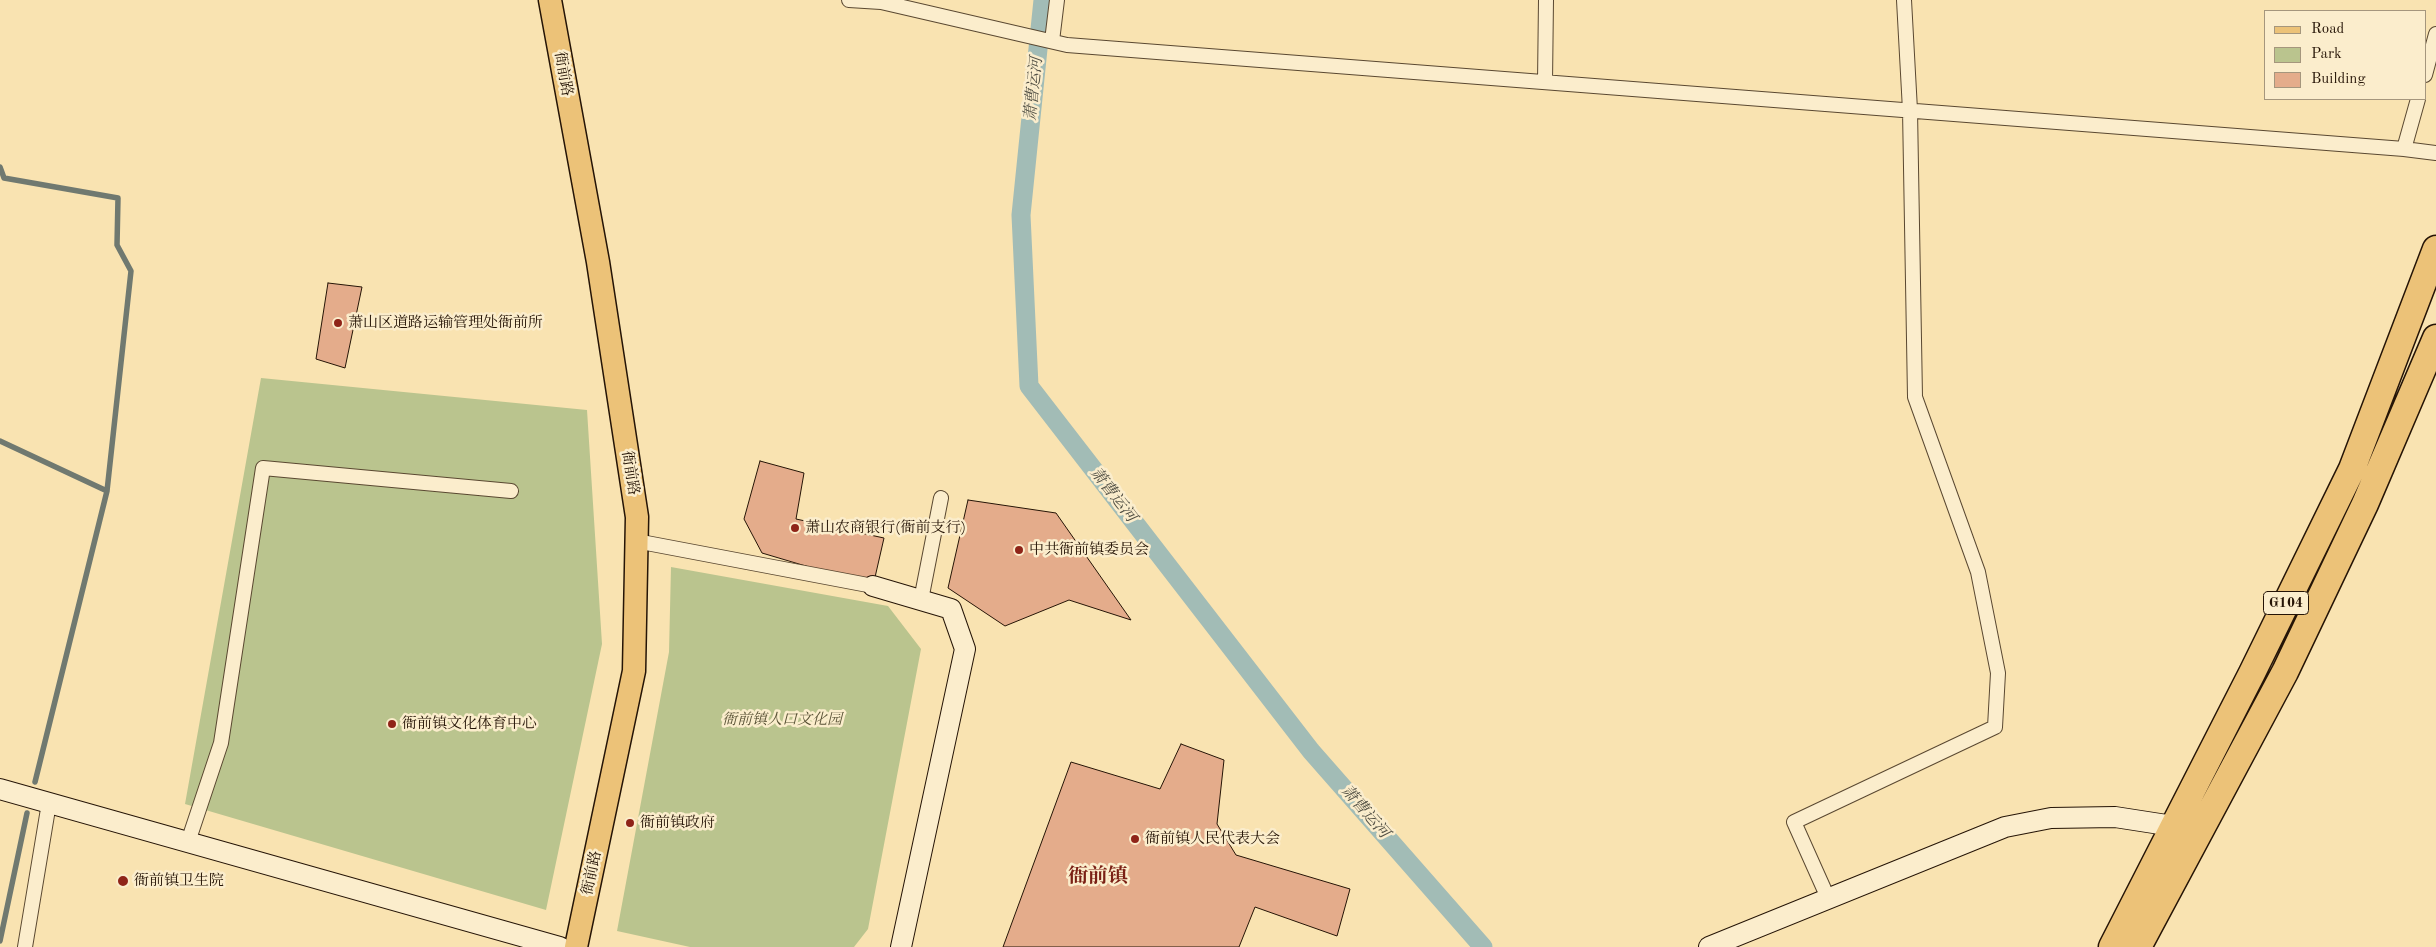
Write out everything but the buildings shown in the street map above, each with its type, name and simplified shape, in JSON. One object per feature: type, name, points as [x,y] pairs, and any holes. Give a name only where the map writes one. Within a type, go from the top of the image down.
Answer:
[{"type":"highway","name":"G104","points":[[2112,947],[2352,469],[2436,249]]},
{"type":"highway","name":"G104","points":[[2138,947],[2285,672],[2365,504],[2436,338]]},
{"type":"main road","name":"衙前路","points":[[550,0],[601,282],[637,516],[634,671],[576,947]]},
{"type":"street","points":[[849,0],[910,4],[1001,30],[1067,45],[2436,153]]},
{"type":"street","points":[[1052,41],[1057,0]]},
{"type":"street","points":[[1545,82],[1546,0]]},
{"type":"street","points":[[1828,898],[1794,822],[1994,727],[1998,673],[1978,572],[1915,397],[1910,110],[1904,0]]},
{"type":"street","points":[[2426,71],[2436,34]]},
{"type":"street","points":[[2404,149],[2418,100]]},
{"type":"street","points":[[188,842],[221,743],[263,468],[511,491]]},
{"type":"street","points":[[921,600],[942,498]]},
{"type":"street","points":[[636,541],[873,586],[951,609],[964,649],[901,947]]},
{"type":"street","points":[[0,789],[560,947]]},
{"type":"street","points":[[25,947],[49,803]]},
{"type":"street","points":[[1709,947],[2005,827],[2051,818],[2114,817],[2173,826],[2194,843]]},
{"type":"green space","name":"衙前镇文化体育中心","points":[[261,378],[587,410],[602,644],[546,910],[185,804]]},
{"type":"green space","name":"衙前镇人口文化园","points":[[671,567],[888,606],[921,649],[868,929],[854,947],[690,947],[617,931],[669,652]]},
{"type":"waterway","name":"萧曹运河","points":[[1043,0],[1021,215],[1029,386],[1311,751],[1483,947]]},
{"type":"waterway","points":[[0,167],[4,178],[118,198],[117,245],[131,271],[107,491],[0,441]]},
{"type":"waterway","points":[[35,782],[107,491]]},
{"type":"waterway","points":[[0,941],[27,813]]},
{"type":"place","name":"萧山区道路运输管理处衙前所","points":[[338,323]]},
{"type":"place","name":"萧山农商银行(衙前支行)","points":[[795,528]]},
{"type":"place","name":"中共衙前镇委员会","points":[[1019,550]]},
{"type":"place","name":"衙前镇文化体育中心","points":[[392,724]]},
{"type":"place","name":"衙前镇政府","points":[[630,823]]},
{"type":"place","name":"衙前镇人民代表大会","points":[[1135,839]]},
{"type":"place","name":"衙前镇卫生院","points":[[123,881]]},
{"type":"district","name":"衙前镇","points":[[1098,877]]}]
